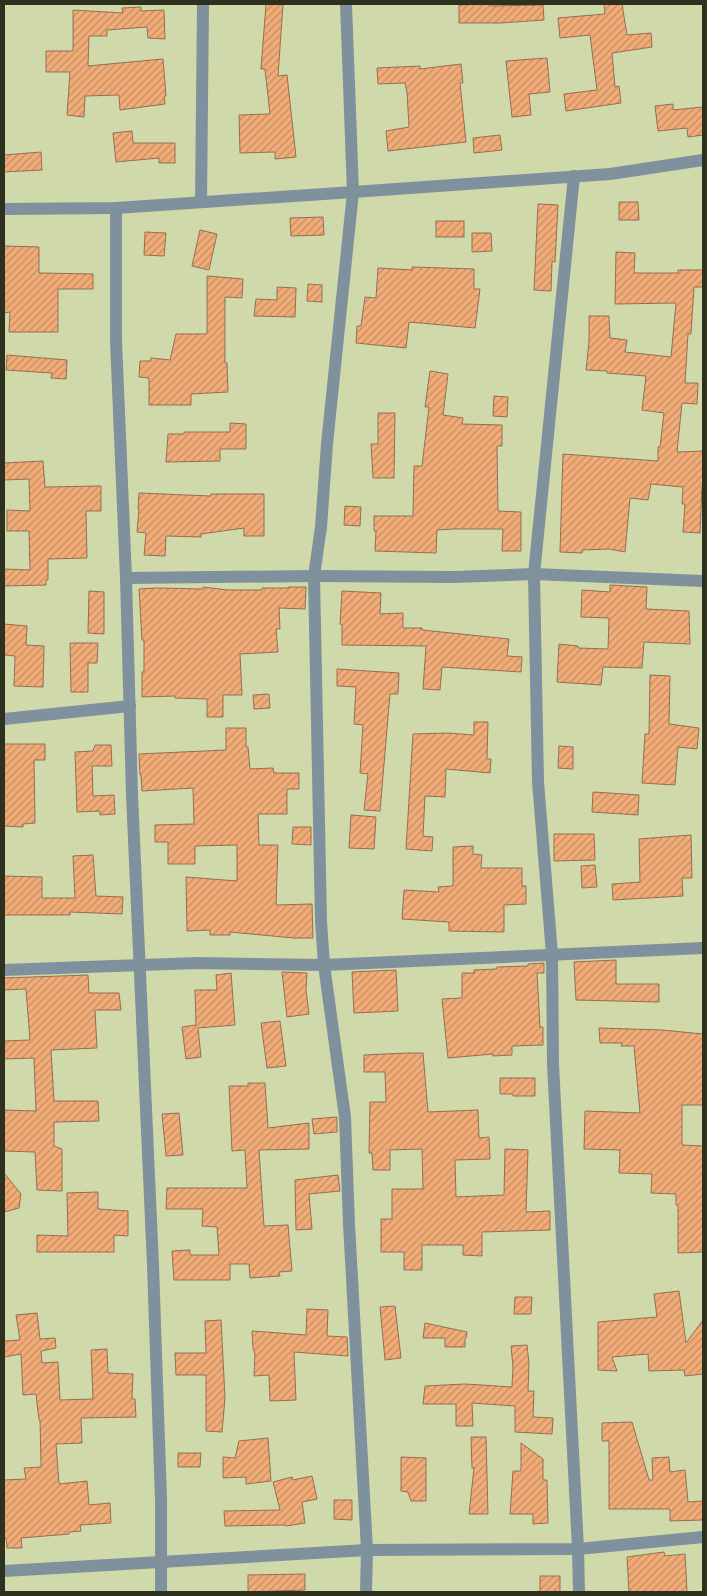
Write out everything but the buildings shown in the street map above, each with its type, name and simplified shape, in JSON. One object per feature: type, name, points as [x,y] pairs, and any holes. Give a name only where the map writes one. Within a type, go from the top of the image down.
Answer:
[{"type":"street","points":[[201,202],[203,4]]},
{"type":"street","points":[[346,4],[353,192],[328,434],[321,527],[314,576],[320,911],[324,965],[346,1117],[349,1224],[367,1550],[366,1592]]},
{"type":"street","points":[[4,209],[116,208],[610,174],[703,160]]},
{"type":"street","points":[[574,176],[534,574],[538,782],[552,954],[553,1064],[579,1592]]},
{"type":"street","points":[[116,208],[116,341],[153,1264],[161,1490],[162,1592]]},
{"type":"street","points":[[126,578],[455,577],[534,574],[703,581]]},
{"type":"street","points":[[4,719],[130,706]]},
{"type":"street","points":[[4,970],[197,963],[324,965],[703,948]]},
{"type":"street","points":[[4,1571],[367,1550],[578,1549],[703,1537]]}]
